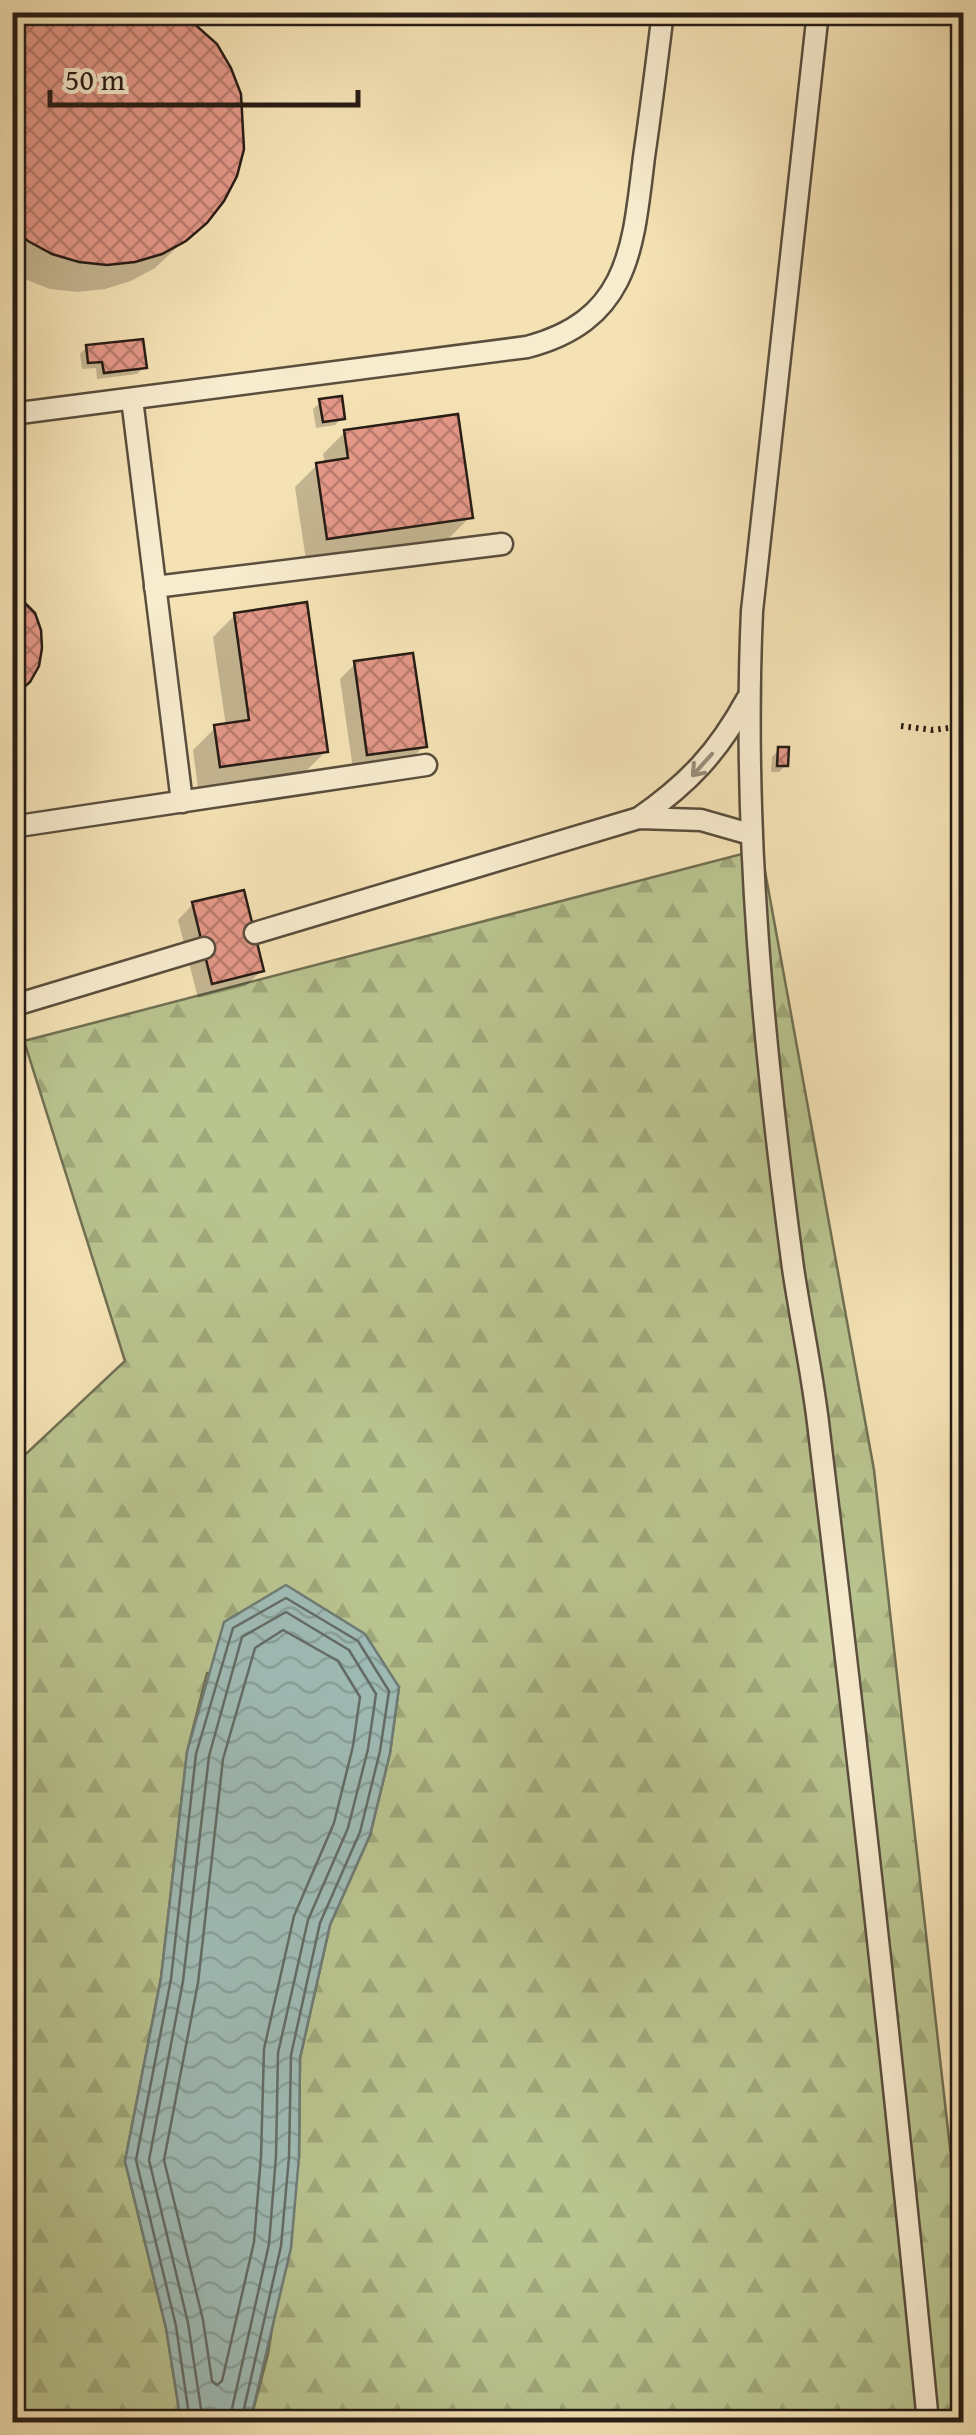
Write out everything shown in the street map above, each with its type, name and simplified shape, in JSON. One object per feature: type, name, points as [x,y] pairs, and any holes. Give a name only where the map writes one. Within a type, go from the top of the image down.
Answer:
[{"type":"lane","points":[[12,414],[527,347],[572,330],[607,300],[628,260],[663,12]]},
{"type":"lane","points":[[818,12],[760,521],[748,697],[750,834],[756,927],[788,1226],[819,1427],[902,2140],[928,2422]]},
{"type":"lane","points":[[132,398],[182,802]]},
{"type":"lane","points":[[155,587],[502,544]]},
{"type":"lane","points":[[255,933],[639,818],[703,766],[748,697]]},
{"type":"lane","points":[[12,827],[426,765]]},
{"type":"lane","points":[[639,818],[700,820],[750,834]]},
{"type":"lane","points":[[12,1006],[204,948]]},
{"type":"path","points":[[902,726],[932,730],[964,726]]},
{"type":"green space","points":[[761,849],[874,1470],[963,2264],[963,2422],[250,2422],[268,2354],[299,2157],[300,2058],[330,1925],[370,1835],[390,1753],[399,1687],[207,1673],[187,1752],[161,1978],[125,2161],[166,2328],[181,2422],[13,2422],[13,1466],[125,1361],[24,1041]]},
{"type":"water","points":[[286,1585],[365,1634],[399,1687],[390,1753],[370,1835],[330,1925],[300,2058],[299,2157],[291,2248],[250,2422],[181,2422],[166,2328],[125,2161],[161,1978],[187,1752],[224,1622]]},
{"type":"building","points":[[33,12],[181,12],[217,44],[241,94],[244,149],[237,176],[224,201],[186,241],[162,254],[107,265],[52,254],[12,227],[12,28]]},
{"type":"building","points":[[143,339],[147,368],[104,373],[102,362],[88,363],[86,345]]},
{"type":"building","points":[[342,396],[345,419],[323,422],[319,399]]},
{"type":"building","points":[[458,414],[473,518],[327,539],[316,463],[348,458],[344,430]]},
{"type":"building","points":[[12,590],[35,613],[42,648],[39,666],[30,682],[12,698]]},
{"type":"building","points":[[307,602],[328,752],[220,767],[214,725],[249,720],[234,613]]},
{"type":"building","points":[[413,653],[427,747],[367,755],[354,661]]},
{"type":"building","points":[[778,747],[789,747],[788,766],[777,766]]},
{"type":"building","points":[[244,890],[264,971],[212,984],[192,902]]}]
